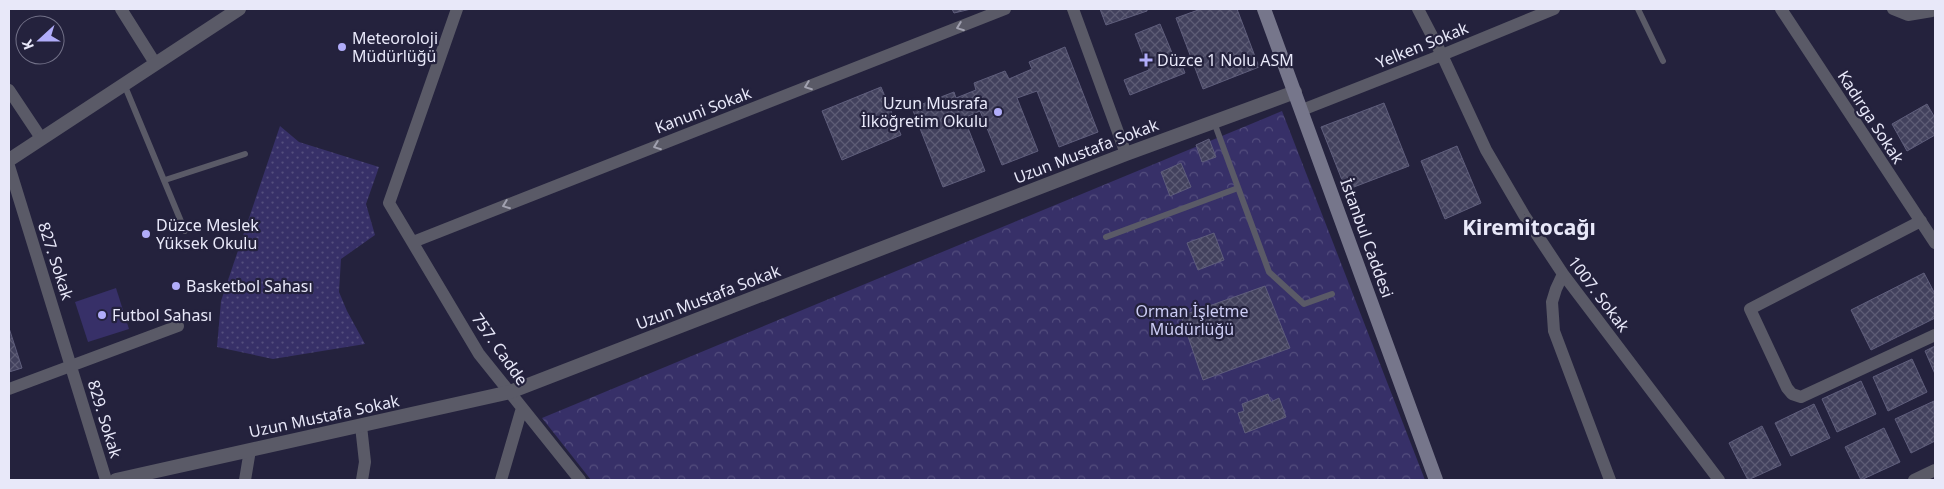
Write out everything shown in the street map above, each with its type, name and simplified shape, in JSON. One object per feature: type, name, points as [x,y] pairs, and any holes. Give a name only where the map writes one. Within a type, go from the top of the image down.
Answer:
[{"type":"main road","name":"İstanbul Caddesi","points":[[1264,9],[1296,92],[1436,480]]},
{"type":"street","points":[[122,9],[156,64]]},
{"type":"street","points":[[9,160],[239,9]]},
{"type":"street","name":"757. Cadde","points":[[457,9],[389,203],[480,354],[580,480]]},
{"type":"street","name":"Kanuni Sokak","points":[[413,242],[1005,9]]},
{"type":"street","points":[[1072,9],[1126,154]]},
{"type":"street","name":"1007. Sokak","points":[[1418,9],[1442,55],[1486,150],[1524,214],[1563,274],[1719,480]]},
{"type":"street","name":"Yelken Sokak","points":[[1302,110],[1554,9]]},
{"type":"street","name":"Kadırga Sokak","points":[[1780,9],[1935,243]]},
{"type":"street","points":[[1893,9],[1908,15],[1934,12]]},
{"type":"street","points":[[9,90],[41,138]]},
{"type":"street","name":"Uzun Mustafa Sokak","points":[[116,480],[510,392],[1126,154],[1296,92]]},
{"type":"street","name":"827. Sokak","points":[[9,166],[72,366]]},
{"type":"street","points":[[1920,221],[1750,309],[1787,388],[1792,394],[1801,397],[1935,335]]},
{"type":"street","points":[[1563,274],[1552,302],[1554,330],[1610,480]]},
{"type":"street","points":[[9,389],[178,326]]},
{"type":"street","name":"829. Sokak","points":[[72,366],[106,480]]},
{"type":"street","points":[[501,480],[522,408]]},
{"type":"street","points":[[361,426],[365,462],[362,480]]},
{"type":"street","points":[[245,480],[250,450]]},
{"type":"street","points":[[1914,480],[1935,470]]},
{"type":"lane","points":[[1638,9],[1663,61]]},
{"type":"lane","points":[[124,84],[185,231]]},
{"type":"lane","points":[[1214,122],[1269,272],[1304,304],[1332,294]]},
{"type":"lane","points":[[165,180],[245,154]]},
{"type":"lane","points":[[1106,237],[1238,188]]},
{"type":"green space","name":"Orman İşletme Müdürlüğü","points":[[1282,111],[1425,480],[591,480],[542,418]]},
{"type":"green space","points":[[280,126],[299,142],[379,167],[366,204],[375,235],[341,259],[339,292],[365,344],[273,359],[217,347],[221,301]]},
{"type":"green space","name":"Futbol Sahası","points":[[116,288],[129,329],[88,342],[75,302]]},
{"type":"building","points":[[952,9],[971,9],[954,13]]},
{"type":"building","points":[[1100,9],[1147,9],[1147,11],[1106,25]]},
{"type":"building","points":[[1201,9],[1237,9],[1259,67],[1203,89],[1176,18]]},
{"type":"building","points":[[1160,24],[1175,60],[1179,58],[1185,73],[1130,95],[1124,80],[1149,70],[1135,34]]},
{"type":"building","name":"Uzun Musrafa İlköğretim Okulu","points":[[1065,47],[1098,132],[1059,147],[1037,91],[1017,98],[1038,151],[1002,165],[980,111],[964,118],[985,171],[943,187],[912,108],[954,92],[956,98],[976,90],[974,83],[1005,71],[1009,79],[1032,69],[1029,62]]},
{"type":"building","points":[[881,87],[901,135],[842,160],[822,111]]},
{"type":"building","points":[[1384,103],[1409,166],[1346,190],[1321,127]]},
{"type":"building","points":[[1927,104],[1935,118],[1935,135],[1907,151],[1892,124]]},
{"type":"building","points":[[1209,139],[1216,157],[1202,162],[1196,145]]},
{"type":"building","points":[[1457,146],[1481,203],[1445,219],[1421,161]]},
{"type":"building","points":[[1181,163],[1191,187],[1170,196],[1161,172]]},
{"type":"building","points":[[1214,233],[1224,260],[1198,270],[1187,243]]},
{"type":"building","points":[[1924,273],[1935,294],[1935,318],[1871,350],[1851,310]]},
{"type":"building","name":"Orman İşletme Müdürlüğü","points":[[1265,286],[1290,348],[1203,380],[1181,316]]},
{"type":"building","points":[[9,328],[22,368],[9,372]]},
{"type":"building","points":[[1935,346],[1935,374],[1925,351]]},
{"type":"building","points":[[1912,359],[1927,392],[1888,411],[1873,377]]},
{"type":"building","points":[[1861,381],[1876,414],[1837,432],[1822,399]]},
{"type":"building","points":[[1268,394],[1271,402],[1279,398],[1286,417],[1245,433],[1238,413],[1244,411],[1242,404]]},
{"type":"building","points":[[1934,401],[1935,441],[1911,453],[1895,419]]},
{"type":"building","points":[[1814,404],[1830,438],[1791,456],[1775,423]]},
{"type":"building","points":[[1762,426],[1781,465],[1748,480],[1729,443]]},
{"type":"building","points":[[1884,428],[1900,462],[1861,480],[1845,447]]},
{"type":"place","name":"Meteoroloji Müdürlüğü","points":[[342,47]]},
{"type":"place","name":"Düzce 1 Nolu ASM","points":[[1146,60]]},
{"type":"place","name":"Uzun Musrafa İlköğretim Okulu","points":[[998,112]]},
{"type":"place","name":"Düzce Meslek Yüksek Okulu","points":[[146,234]]},
{"type":"place","name":"Basketbol Sahası","points":[[176,286]]},
{"type":"place","name":"Futbol Sahası","points":[[102,315]]},
{"type":"district","name":"Kiremitocağı","points":[[1529,227]]}]
